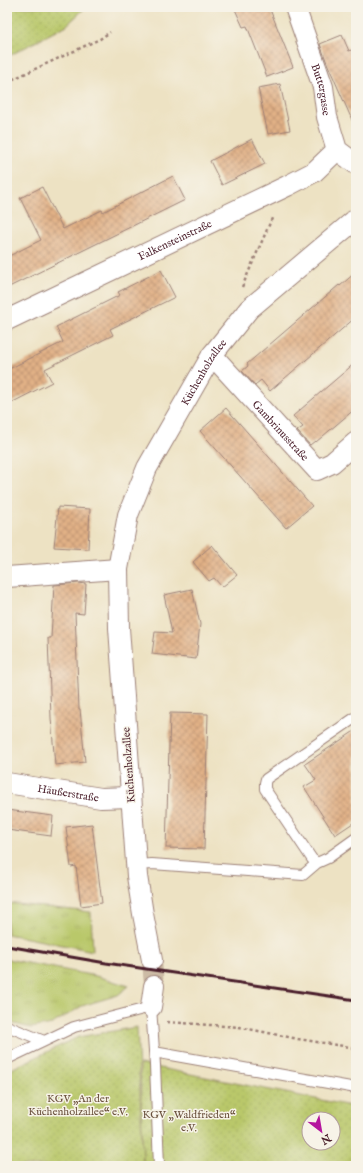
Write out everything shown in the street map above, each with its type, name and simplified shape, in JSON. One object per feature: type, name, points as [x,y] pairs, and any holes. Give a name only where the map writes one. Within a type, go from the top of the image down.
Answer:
[{"type":"street","name":"Buttergasse","points":[[295,7],[323,87],[327,117],[337,150]]},
{"type":"street","points":[[337,150],[356,164]]},
{"type":"street","name":"Falkensteinstraße","points":[[7,320],[287,186],[314,172],[337,150]]},
{"type":"street","name":"Küchenholzallee","points":[[152,960],[142,914],[137,876],[130,797],[119,628],[118,569],[128,515],[147,468],[212,355],[250,309],[356,219]]},
{"type":"street","name":"Gambrinusstraße","points":[[212,355],[317,470],[332,463],[356,442]]},
{"type":"street","points":[[7,577],[118,569]]},
{"type":"street","name":"Häußerstraße","points":[[7,783],[101,798],[130,797]]},
{"type":"street","points":[[152,1014],[154,986]]},
{"type":"lane","points":[[317,863],[312,859],[265,788],[266,779],[356,717]]},
{"type":"lane","points":[[136,865],[160,865],[303,875],[317,863],[328,858],[356,838]]},
{"type":"lane","points":[[7,1059],[74,1027],[152,1014],[159,1166]]},
{"type":"lane","points":[[7,1026],[44,1041]]},
{"type":"lane","points":[[154,1052],[356,1088]]},
{"type":"path","points":[[7,82],[100,39],[110,32]]},
{"type":"path","points":[[240,292],[287,186]]},
{"type":"path","points":[[152,1014],[239,1027],[298,1039],[356,1048]]},
{"type":"green space","points":[[7,7],[86,7],[67,25],[7,57]]},
{"type":"green space","points":[[7,903],[91,912],[93,951],[7,934]]},
{"type":"green space","points":[[7,959],[96,976],[129,986],[118,995],[82,1006],[52,1024],[31,1028],[7,1022]]},
{"type":"green space","points":[[137,1027],[143,1161],[140,1064],[356,1107],[356,1166],[7,1166],[7,1071],[78,1037]]},
{"type":"building","points":[[234,7],[269,7],[293,67],[267,77],[247,26],[243,27]]},
{"type":"building","points":[[342,35],[349,51],[356,48],[356,129],[320,44]]},
{"type":"building","points":[[280,84],[290,130],[268,134],[258,88]]},
{"type":"building","points":[[252,139],[265,164],[222,185],[210,161]]},
{"type":"building","points":[[173,176],[185,200],[7,288],[7,257],[41,240],[20,198],[42,187],[63,229],[102,210],[103,212]]},
{"type":"building","points":[[161,270],[175,297],[110,329],[113,335],[45,369],[52,382],[7,405],[7,370],[63,342],[56,327],[120,295],[118,292]]},
{"type":"building","points":[[356,272],[356,317],[270,391],[261,380],[255,385],[242,371],[248,366],[247,364]]},
{"type":"building","points":[[356,362],[356,408],[316,442],[315,441],[310,445],[297,431],[303,427],[293,416]]},
{"type":"building","points":[[226,408],[312,506],[286,528],[200,431]]},
{"type":"building","points":[[58,507],[90,509],[88,549],[54,547]]},
{"type":"building","points":[[212,545],[237,575],[222,587],[214,578],[209,581],[193,562]]},
{"type":"building","points":[[79,583],[86,584],[84,614],[75,613],[79,709],[85,762],[55,765],[51,718],[48,638],[51,638],[54,585]]},
{"type":"building","points":[[192,589],[200,624],[196,659],[152,654],[155,632],[172,633],[164,595]]},
{"type":"building","points":[[170,713],[208,714],[204,849],[166,848]]},
{"type":"building","points":[[356,730],[356,821],[335,835],[304,787],[316,780],[305,764]]},
{"type":"building","points":[[7,810],[53,816],[51,836],[7,830]]},
{"type":"building","points":[[92,824],[102,903],[81,906],[76,866],[71,867],[66,827]]},
{"type":"tunnel","points":[[152,960],[154,986]]},
{"type":"railway","points":[[7,946],[106,963],[356,1000]]},
{"type":"park label","name":"KGV „An der Küchenholzallee“ e.V.","points":[[78,1104]]},
{"type":"park label","name":"KGV „Waldfrieden“ e.V.","points":[[189,1120]]}]
